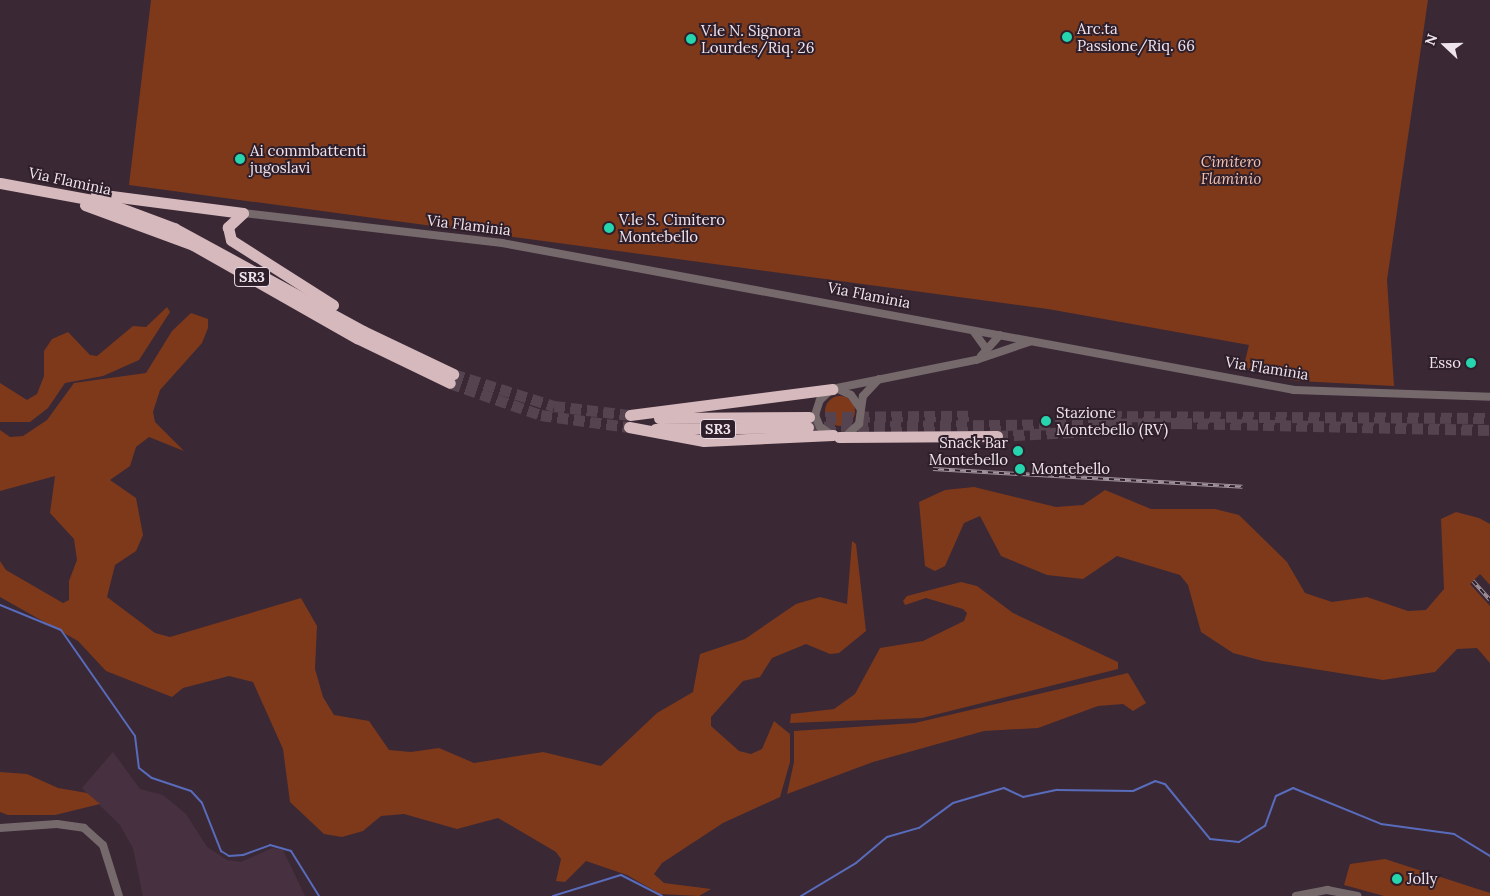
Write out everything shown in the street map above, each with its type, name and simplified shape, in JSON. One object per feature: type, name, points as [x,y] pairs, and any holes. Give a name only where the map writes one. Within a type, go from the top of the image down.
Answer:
[{"type":"highway","name":"Via Flaminia","points":[[0,183],[57,191],[174,228],[452,378],[399,360],[176,238],[81,204],[0,189]]},
{"type":"highway","points":[[57,191],[243,213]]},
{"type":"highway","points":[[243,213],[228,227],[231,240],[348,315],[363,331]]},
{"type":"highway","points":[[629,421],[832,389]]},
{"type":"highway","points":[[629,421],[704,441],[836,436],[997,436]]},
{"type":"highway","name":"SR3","points":[[629,421],[809,422]]},
{"type":"street","name":"Via Flaminia","points":[[243,213],[502,243],[1294,390],[1490,397]]},
{"type":"street","points":[[967,329],[981,338],[991,351]]},
{"type":"street","points":[[991,351],[1003,336]]},
{"type":"street","points":[[879,379],[866,392],[855,430],[836,436],[820,427],[815,415],[820,400],[832,389],[879,379],[976,360],[991,351],[1034,341]]},
{"type":"street","points":[[832,389],[851,394],[860,412]]},
{"type":"street","points":[[0,828],[57,824],[84,828],[103,845],[119,896]]},
{"type":"street","points":[[1296,896],[1326,890],[1357,896]]},
{"type":"shaded area","points":[[113,752],[140,789],[163,795],[186,814],[207,847],[227,860],[241,862],[272,848],[283,850],[305,896],[143,896],[133,848],[120,825],[82,788]]},
{"type":"green space","name":"Cimitero Flaminio","points":[[151,0],[1428,0],[1387,280],[1394,386],[1298,381],[1243,369],[1249,345],[1048,309],[129,185]]},
{"type":"green space","points":[[167,307],[170,312],[139,360],[103,376],[65,383],[48,408],[30,422],[0,422],[0,383],[27,400],[37,394],[44,376],[44,351],[52,339],[68,332],[90,355],[97,356],[133,326],[146,327]]},
{"type":"green space","points":[[191,313],[208,319],[208,328],[202,343],[160,390],[153,412],[155,422],[184,451],[149,437],[136,447],[130,466],[110,480],[136,498],[143,535],[136,551],[115,565],[107,597],[155,633],[170,637],[301,598],[317,626],[315,669],[323,697],[334,715],[369,721],[389,750],[411,752],[439,748],[474,763],[543,752],[601,766],[657,713],[693,692],[700,654],[745,639],[796,604],[820,597],[847,604],[852,541],[856,544],[866,631],[839,653],[830,654],[806,644],[772,658],[760,677],[743,681],[711,717],[711,726],[739,751],[751,754],[762,749],[774,721],[790,734],[790,762],[780,797],[723,823],[662,863],[654,874],[664,883],[711,889],[699,896],[660,894],[627,875],[586,861],[565,882],[556,881],[561,859],[556,852],[498,818],[457,829],[404,814],[381,816],[363,831],[342,837],[324,834],[290,802],[283,749],[253,682],[229,676],[183,688],[172,697],[106,671],[78,641],[0,597],[0,561],[6,570],[63,603],[69,600],[69,581],[77,560],[74,539],[50,513],[55,476],[0,491],[0,430],[10,437],[23,436],[47,420],[74,383],[146,373],[172,331]]},
{"type":"green space","points":[[840,396],[851,400],[855,411],[851,422],[840,426],[829,422],[825,411],[829,400]]},
{"type":"green space","points":[[974,487],[1056,507],[1083,505],[1105,490],[1151,509],[1215,509],[1239,515],[1287,562],[1305,593],[1332,602],[1367,597],[1408,611],[1426,610],[1444,589],[1441,519],[1456,512],[1479,518],[1490,524],[1490,585],[1480,574],[1470,584],[1490,606],[1490,663],[1477,648],[1457,649],[1435,672],[1383,680],[1263,661],[1233,653],[1201,632],[1188,585],[1180,575],[1117,556],[1083,579],[1047,575],[1001,556],[980,516],[964,523],[945,566],[935,571],[925,566],[919,502],[945,490]]},
{"type":"green space","points":[[961,582],[977,586],[1013,613],[1118,662],[1118,669],[922,718],[790,723],[791,714],[834,709],[855,694],[880,648],[923,641],[964,621],[967,613],[963,609],[926,598],[905,605],[903,601],[907,596]]},
{"type":"green space","points":[[1128,673],[1146,703],[1133,711],[1123,704],[1098,706],[1038,728],[984,731],[873,762],[787,794],[794,762],[794,731],[915,723]]},
{"type":"green space","points":[[0,772],[27,774],[58,788],[87,793],[100,804],[55,815],[8,815],[0,812]]},
{"type":"green space","name":"Jolly","points":[[1385,859],[1490,893],[1490,896],[1384,896],[1344,885],[1350,864]]},
{"type":"waterway","points":[[0,605],[61,630],[135,736],[139,768],[152,778],[191,791],[202,803],[221,851],[229,856],[243,855],[270,845],[291,851],[319,896]]},
{"type":"waterway","points":[[801,896],[856,863],[887,837],[919,828],[953,803],[1004,788],[1023,797],[1057,790],[1133,791],[1155,781],[1165,784],[1210,839],[1239,842],[1265,826],[1276,796],[1293,788],[1381,824],[1454,834],[1490,856]]},
{"type":"waterway","points":[[553,896],[621,875],[662,896]]},
{"type":"tunnel","points":[[453,374],[554,406],[630,415]]},
{"type":"tunnel","points":[[450,383],[541,415],[629,427]]},
{"type":"tunnel","points":[[809,417],[971,416]]},
{"type":"tunnel","points":[[1094,416],[1490,418]]},
{"type":"tunnel","points":[[808,427],[1181,423],[1490,430]]},
{"type":"tunnel","points":[[997,436],[1092,431]]},
{"type":"railway","points":[[933,469],[1242,487]]},
{"type":"railway","points":[[1473,581],[1490,600]]},
{"type":"place","name":"Arc.ta Passione/Riq. 66","points":[[1067,37]]},
{"type":"place","name":"V.le N. Signora Lourdes/Riq. 26","points":[[691,39]]},
{"type":"place","name":"Ai commbattenti jugoslavi","points":[[240,159]]},
{"type":"place","name":"V.le S. Cimitero Montebello","points":[[609,228]]},
{"type":"place","name":"Esso","points":[[1471,363]]},
{"type":"place","name":"Stazione Montebello (RV)","points":[[1046,421]]},
{"type":"place","name":"Snack Bar Montebello","points":[[1018,451]]},
{"type":"place","name":"Montebello","points":[[1020,469]]},
{"type":"place","name":"Jolly","points":[[1397,879]]}]
